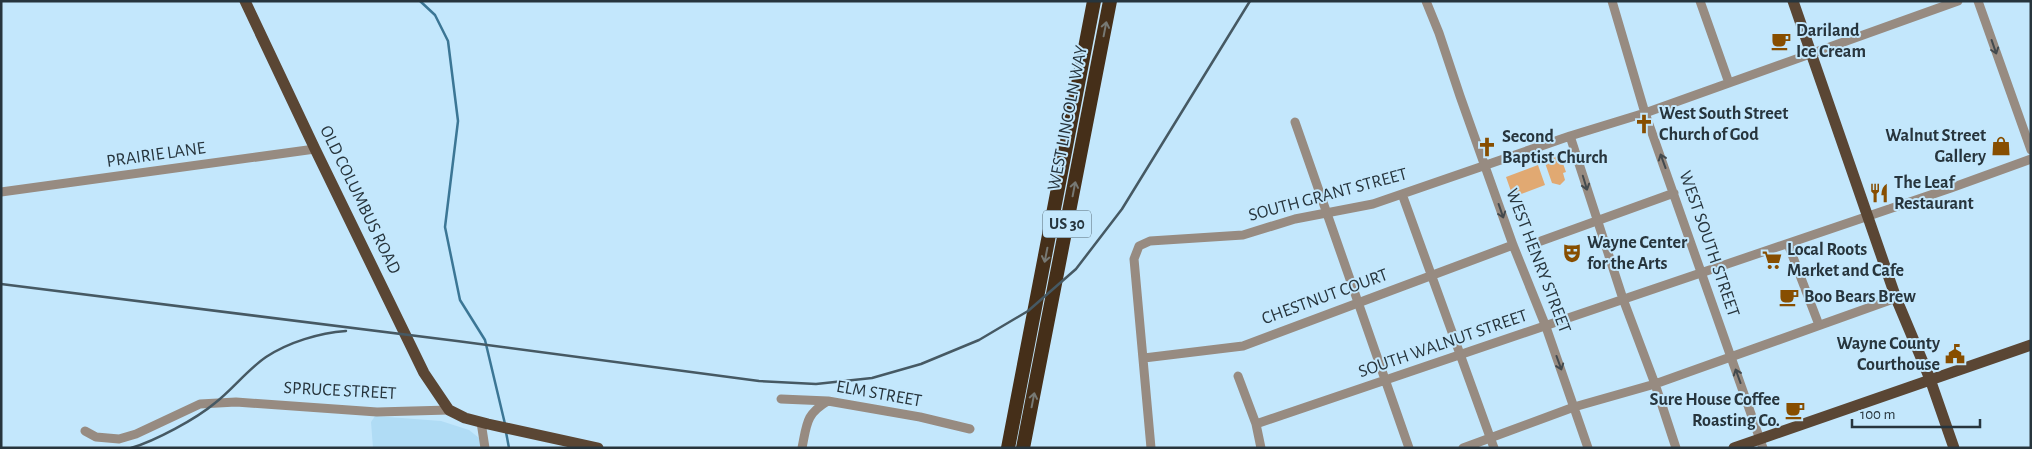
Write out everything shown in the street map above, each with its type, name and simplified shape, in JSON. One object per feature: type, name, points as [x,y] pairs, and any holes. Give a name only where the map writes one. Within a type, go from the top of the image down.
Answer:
[{"type":"highway","name":"WEST LINCOLN WAY","points":[[1008,448],[1094,1]]},
{"type":"highway","name":"WEST LINCOLN WAY","points":[[1023,448],[1110,1]]},
{"type":"main road","name":"OLD COLUMBUS ROAD","points":[[246,1],[315,149],[424,373],[449,410]]},
{"type":"main road","points":[[1793,1],[1896,298],[1930,379],[1954,448]]},
{"type":"main road","points":[[1734,448],[1762,443],[1930,379],[2031,345]]},
{"type":"main road","name":"SPRUCE STREET","points":[[449,410],[465,418],[484,423],[598,448]]},
{"type":"street","name":"WEST HENRY STREET","points":[[1426,1],[1513,245],[1546,327],[1588,448]]},
{"type":"street","name":"WEST SOUTH STREET","points":[[1612,1],[1645,113],[1762,443]]},
{"type":"street","points":[[1700,1],[1729,83]]},
{"type":"street","name":"SOUTH GRANT STREET","points":[[1152,448],[1134,259],[1139,246],[1150,241],[1243,235],[1295,219],[1373,204],[1570,136],[1645,113],[1958,1]]},
{"type":"street","points":[[1978,1],[2031,150]]},
{"type":"street","points":[[1295,122],[1409,448]]},
{"type":"street","points":[[1570,136],[1623,300],[1655,384],[1676,448]]},
{"type":"street","name":"PRAIRIE LANE","points":[[1,192],[315,149]]},
{"type":"street","name":"SOUTH WALNUT STREET","points":[[1256,424],[1701,274],[2031,159]]},
{"type":"street","points":[[1541,241],[1674,193]]},
{"type":"street","points":[[1402,194],[1492,443]]},
{"type":"street","points":[[1788,244],[1819,326]]},
{"type":"street","name":"CHESTNUT COURT","points":[[1144,358],[1242,346],[1513,245]]},
{"type":"street","points":[[1463,448],[1492,443],[1574,407],[1655,384],[1896,298]]},
{"type":"street","points":[[1238,376],[1256,424],[1261,448]]},
{"type":"street","name":"ELM STREET","points":[[781,399],[828,401],[920,417],[970,429]]},
{"type":"street","points":[[802,448],[807,421],[815,409],[828,401]]},
{"type":"street","name":"SPRUCE STREET","points":[[85,431],[96,437],[119,439],[136,434],[200,404],[236,402],[377,412],[449,410]]},
{"type":"street","points":[[484,423],[485,448]]},
{"type":"shaded area","points":[[1560,155],[1566,172],[1563,173],[1565,180],[1560,185],[1552,183],[1544,160]]},
{"type":"shaded area","points":[[1538,165],[1545,185],[1513,197],[1506,177]]},
{"type":"shaded area","points":[[375,416],[441,421],[469,430],[479,438],[483,448],[373,448],[371,422]]},
{"type":"waterway","points":[[420,1],[435,15],[448,41],[458,121],[445,227],[460,300],[485,340],[505,424]]},
{"type":"waterway","points":[[506,432],[509,448]]},
{"type":"railway","points":[[1,284],[759,381],[816,384],[872,378],[921,364],[979,340],[1028,311],[1076,269],[1122,209],[1250,1]]},
{"type":"railway","points":[[131,448],[163,435],[197,416],[222,398],[259,362],[284,347],[304,339],[346,331]]},
{"type":"place","name":"Dariland Ice Cream","points":[[1781,41]]},
{"type":"place","name":"West South Street Church of God","points":[[1644,124]]},
{"type":"place","name":"Walnut Street Gallery","points":[[2001,146]]},
{"type":"place","name":"Second Baptist Church","points":[[1487,147]]},
{"type":"place","name":"The Leaf Restaurant","points":[[1879,193]]},
{"type":"place","name":"Wayne Center for the Arts","points":[[1572,253]]},
{"type":"place","name":"Local Roots Market and Cafe","points":[[1772,260]]},
{"type":"place","name":"Boo Bears Brew","points":[[1789,297]]},
{"type":"place","name":"Wayne County Courthouse","points":[[1955,354]]},
{"type":"place","name":"Sure House Coffee Roasting Co.","points":[[1795,410]]}]
